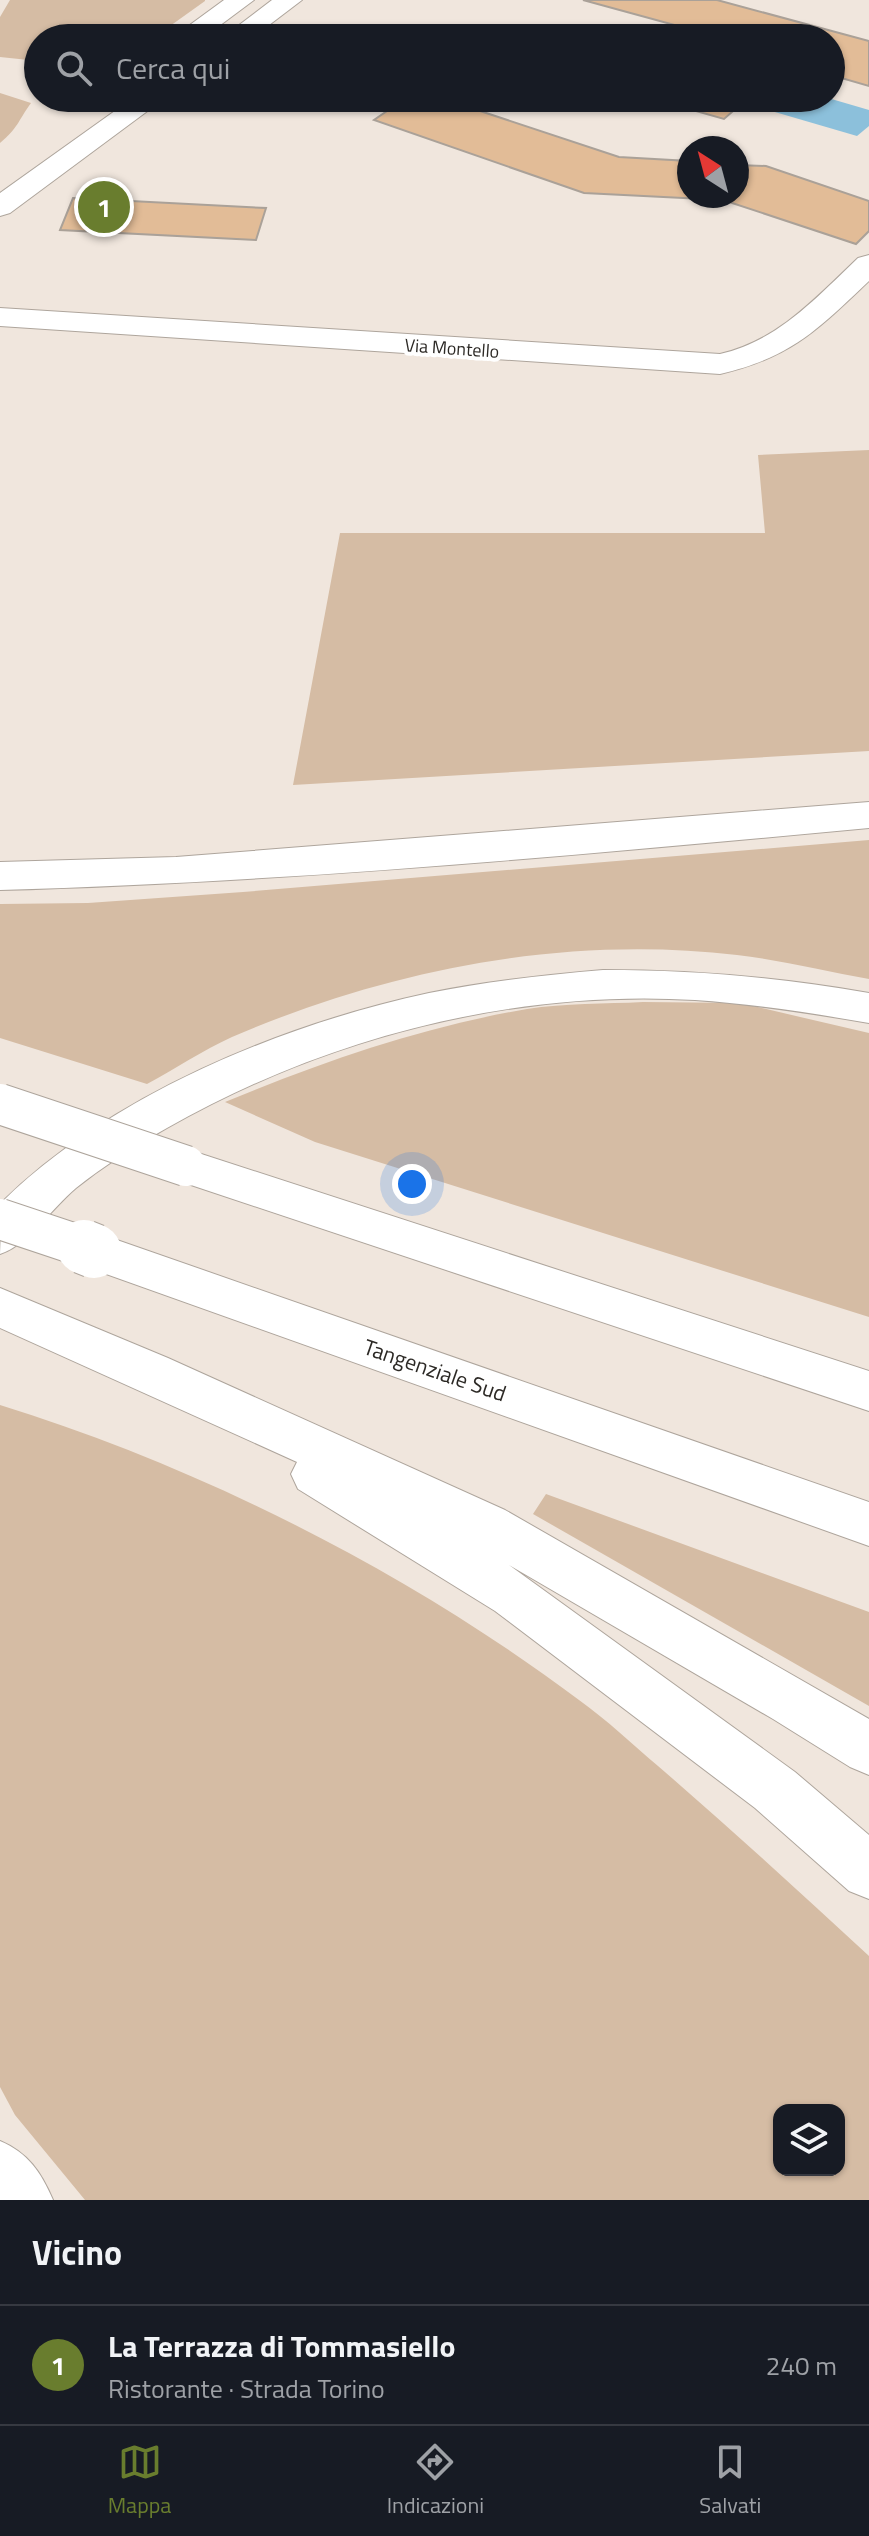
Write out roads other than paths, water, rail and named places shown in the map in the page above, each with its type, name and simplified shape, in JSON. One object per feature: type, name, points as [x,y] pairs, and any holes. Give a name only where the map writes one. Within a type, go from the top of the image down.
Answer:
[{"type":"main road","points":[[206,24],[241,0]]},
{"type":"main road","points":[[255,24],[289,0]]},
{"type":"main road","points":[[0,207],[132,112]]},
{"type":"main road","name":"Via Montello","points":[[0,317],[696,364],[747,360],[765,353],[810,320],[869,264]]},
{"type":"main road","points":[[0,876],[192,870],[869,815]]},
{"type":"main road","points":[[0,1236],[69,1167],[124,1130],[247,1067],[317,1040],[388,1018],[467,1001],[616,984],[760,989],[869,1008]]},
{"type":"main road","points":[[0,1104],[869,1391]]},
{"type":"main road","name":"Tangenziale Sud","points":[[0,1219],[869,1524]]},
{"type":"main road","points":[[19,1314],[487,1526],[792,1701],[869,1749]]},
{"type":"main road","points":[[151,1372],[513,1595],[775,1790],[869,1872]]},
{"type":"main road","points":[[0,2172],[22,2200]]},
{"type":"water","points":[[845,103],[869,110],[869,126],[857,136],[775,112],[845,112]]},
{"type":"place","name":"La Terrazza di Tommasiello","points":[[104,207]]}]
